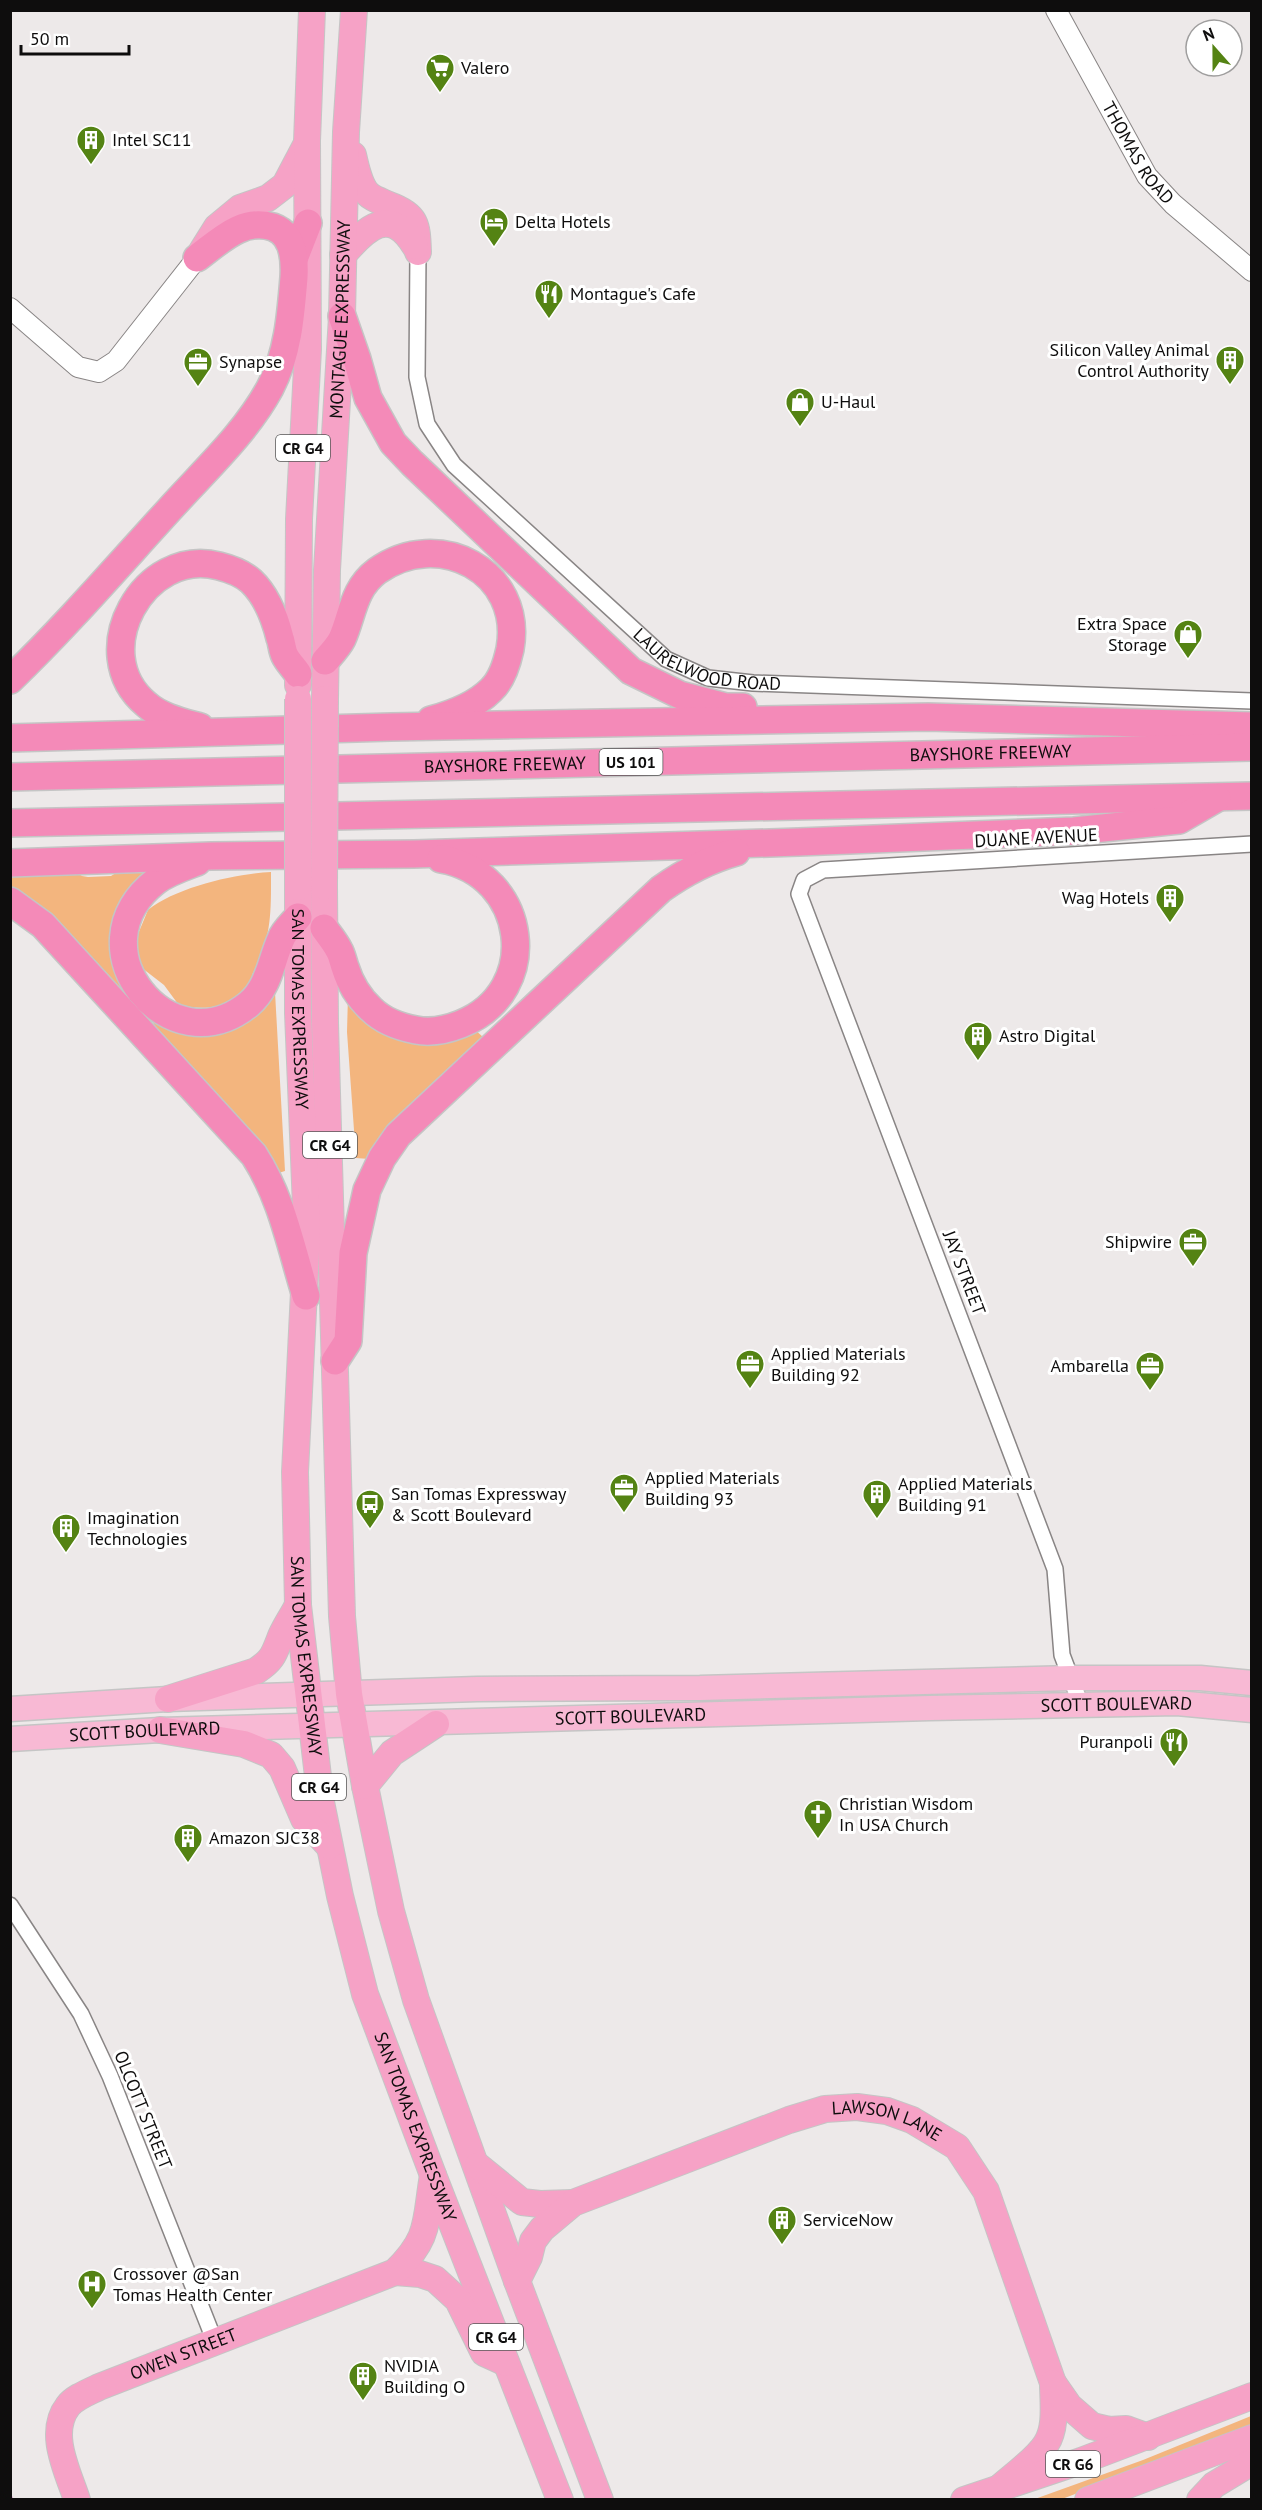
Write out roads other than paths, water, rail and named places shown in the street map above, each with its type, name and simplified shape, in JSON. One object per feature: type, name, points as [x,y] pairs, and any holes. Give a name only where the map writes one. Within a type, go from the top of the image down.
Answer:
[{"type":"highway","name":"MONTAGUE EXPRESSWAY","points":[[298,805],[299,519],[308,349],[307,141],[312,10]]},
{"type":"highway","name":"MONTAGUE EXPRESSWAY","points":[[325,808],[327,570],[342,316],[346,132],[354,10]]},
{"type":"highway","points":[[346,132],[364,189],[369,196],[401,209],[415,220],[418,252]]},
{"type":"highway","points":[[197,258],[217,227],[240,208],[268,198],[285,185],[307,141]]},
{"type":"highway","points":[[10,680],[247,424],[260,405],[278,371],[288,335],[294,259],[308,223]]},
{"type":"highway","points":[[197,258],[235,230],[252,224],[265,224],[278,229],[288,240],[294,259]]},
{"type":"highway","points":[[343,255],[368,229],[382,224],[392,224],[403,230],[418,252]]},
{"type":"highway","points":[[342,316],[368,398],[393,443],[571,616],[632,671],[680,695],[726,707],[896,710],[928,717]]},
{"type":"highway","points":[[326,661],[342,640],[356,595],[376,572],[392,562],[419,554],[449,555],[464,560],[488,576],[497,586],[506,604],[511,624],[512,641],[503,674],[493,688],[476,702],[455,712],[391,727]]},
{"type":"highway","points":[[222,733],[156,712],[136,695],[128,681],[120,650],[125,619],[131,606],[156,579],[171,570],[189,564],[210,564],[242,574],[262,594],[271,611],[284,655],[298,687]]},
{"type":"highway","points":[[10,738],[391,727],[928,717],[1251,726]]},
{"type":"highway","name":"BAYSHORE FREEWAY","points":[[10,777],[1251,747]]},
{"type":"highway","points":[[10,863],[211,856],[414,854],[1074,831],[1179,820],[1219,796]]},
{"type":"highway","points":[[10,823],[1251,796]]},
{"type":"highway","name":"SAN TOMAS EXPRESSWAY","points":[[298,805],[298,1013],[307,1221],[306,1296],[295,1472],[298,1605],[311,1726],[329,1846],[365,1994],[560,2499]]},
{"type":"highway","name":"SAN TOMAS EXPRESSWAY","points":[[325,808],[324,928],[335,1361],[342,1616],[349,1694],[365,1786],[392,1911],[416,2000],[517,2281],[600,2499]]},
{"type":"highway","points":[[335,1361],[348,1341],[353,1253],[367,1190],[382,1158],[398,1135],[669,884],[684,873],[711,859],[745,850],[799,842]]},
{"type":"highway","points":[[324,928],[340,952],[349,978],[360,998],[372,1011],[387,1020],[408,1028],[435,1032],[462,1024],[486,1012],[504,990],[512,972],[516,933],[509,912],[492,885],[473,868],[453,861],[414,854]]},
{"type":"highway","points":[[211,856],[173,871],[156,881],[131,910],[124,929],[126,962],[132,980],[141,994],[158,1008],[181,1019],[198,1022],[216,1020],[238,1012],[251,1002],[263,987],[282,936],[298,917]]},
{"type":"highway","points":[[10,901],[43,925],[254,1155],[271,1185],[280,1208],[306,1296]]},
{"type":"highway","points":[[168,1699],[256,1671],[264,1666],[277,1652],[281,1637],[298,1605]]},
{"type":"highway","points":[[365,1786],[392,1754],[436,1724]]},
{"type":"highway","points":[[160,1730],[244,1744],[271,1755],[282,1768],[304,1819],[329,1846]]},
{"type":"highway","name":"LAWSON LANE","points":[[573,2203],[789,2120],[825,2109],[857,2107],[887,2111],[912,2120],[957,2147],[986,2191],[1053,2384]]},
{"type":"highway","points":[[476,2164],[522,2202],[573,2203]]},
{"type":"highway","points":[[394,2272],[410,2257],[423,2236],[433,2175]]},
{"type":"highway","points":[[517,2281],[529,2257],[533,2241],[542,2229],[573,2203]]},
{"type":"highway","points":[[394,2272],[420,2274],[435,2279],[458,2300],[484,2353],[506,2363]]},
{"type":"highway","name":"OWEN STREET","points":[[77,2499],[58,2441],[60,2420],[68,2405],[99,2387],[394,2272]]},
{"type":"highway","points":[[1053,2384],[1069,2406],[1092,2426],[1109,2430],[1126,2429],[1148,2437]]},
{"type":"highway","points":[[997,2490],[1046,2444],[1051,2430],[1053,2384]]},
{"type":"highway","name":"CR G6","points":[[964,2499],[997,2490],[1148,2437],[1251,2396]]},
{"type":"highway","name":"CR G6","points":[[1088,2499],[1251,2438]]},
{"type":"highway","points":[[1200,2499],[1214,2485],[1251,2462]]},
{"type":"main road","name":"SCOTT BOULEVARD","points":[[10,1708],[168,1699],[477,1689],[700,1688],[1072,1678],[1200,1678],[1251,1683]]},
{"type":"main road","name":"SCOTT BOULEVARD","points":[[10,1739],[160,1730],[436,1724],[644,1715],[1177,1703],[1251,1710]]},
{"type":"street","name":"THOMAS ROAD","points":[[1060,12],[1129,146],[1148,176],[1173,204],[1251,271]]},
{"type":"street","name":"LAURELWOOD ROAD","points":[[418,252],[417,377],[427,424],[454,465],[666,659],[708,678],[753,684],[1251,701]]},
{"type":"street","points":[[10,308],[78,367],[99,372],[116,361],[197,258]]},
{"type":"street","name":"DUANE AVENUE","points":[[823,870],[1251,844]]},
{"type":"street","name":"JAY STREET","points":[[823,870],[804,880],[799,894],[1054,1569],[1062,1655],[1081,1705]]},
{"type":"street","name":"OLCOTT STREET","points":[[10,1905],[81,2014],[91,2035],[110,2076],[215,2342]]},
{"type":"place","name":"Valero","points":[[440,94]]},
{"type":"place","name":"Intel SC11","points":[[91,166]]},
{"type":"place","name":"Delta Hotels","points":[[494,248]]},
{"type":"place","name":"Montague's Cafe","points":[[549,320]]},
{"type":"place","name":"Silicon Valley Animal Control Authority","points":[[1230,386]]},
{"type":"place","name":"Synapse","points":[[198,388]]},
{"type":"place","name":"U-Haul","points":[[800,428]]},
{"type":"place","name":"Extra Space Storage","points":[[1188,660]]},
{"type":"place","name":"Wag Hotels","points":[[1170,924]]},
{"type":"place","name":"Astro Digital","points":[[978,1062]]},
{"type":"place","name":"Shipwire","points":[[1193,1268]]},
{"type":"place","name":"Applied Materials Building 92","points":[[750,1390]]},
{"type":"place","name":"Ambarella","points":[[1150,1392]]},
{"type":"place","name":"Applied Materials Building 93","points":[[624,1514]]},
{"type":"place","name":"Applied Materials Building 91","points":[[877,1520]]},
{"type":"place","name":"San Tomas Expressway & Scott Boulevard","points":[[370,1530]]},
{"type":"place","name":"Imagination Technologies","points":[[66,1554]]},
{"type":"place","name":"Puranpoli","points":[[1174,1768]]},
{"type":"place","name":"Christian Wisdom In USA Church","points":[[818,1840]]},
{"type":"place","name":"Amazon SJC38","points":[[188,1864]]},
{"type":"place","name":"ServiceNow","points":[[782,2246]]},
{"type":"place","name":"Crossover @San Tomas Health Center","points":[[92,2310]]},
{"type":"place","name":"NVIDIA Building O","points":[[363,2402]]}]
